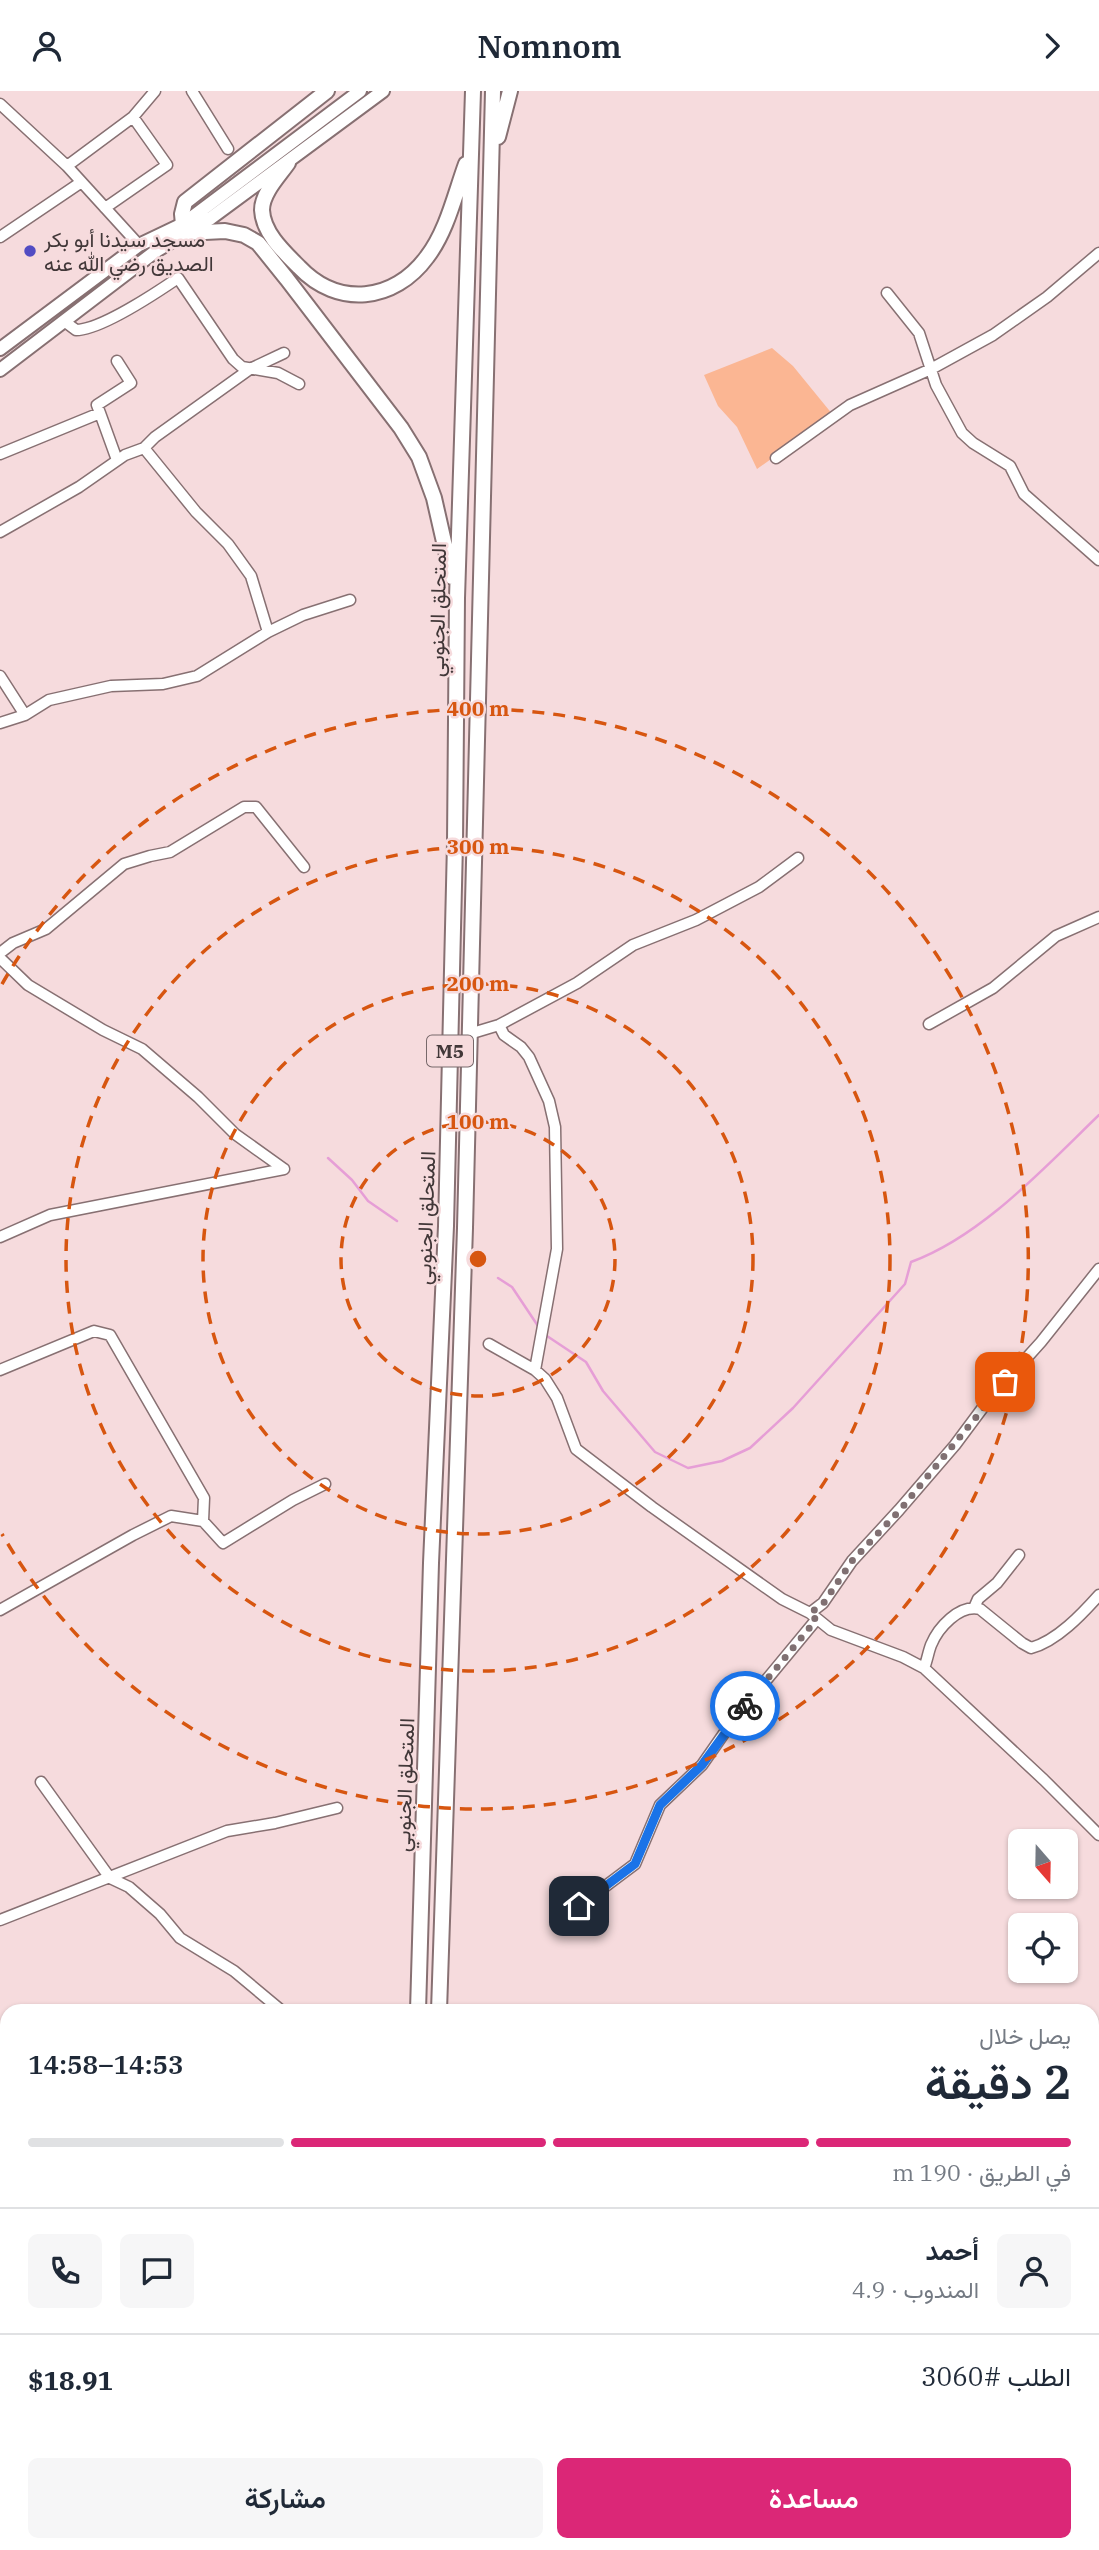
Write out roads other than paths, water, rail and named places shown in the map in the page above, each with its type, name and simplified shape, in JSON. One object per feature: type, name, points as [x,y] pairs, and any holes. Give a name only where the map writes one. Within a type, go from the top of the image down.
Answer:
[{"type":"highway","points":[[327,91],[185,202],[182,214],[184,229],[244,235],[258,243],[401,428],[425,467],[435,498],[457,598]]},
{"type":"highway","name":"المتحلق الجنوبي","points":[[418,2004],[448,1138],[457,598],[473,91]]},
{"type":"highway","name":"المتحلق الجنوبي","points":[[439,2004],[465,1241],[493,91]]},
{"type":"highway","points":[[491,165],[510,91]]},
{"type":"highway","points":[[288,163],[263,201],[263,214],[268,230],[302,271],[324,289],[351,296],[365,295],[396,286],[428,257],[440,234],[471,149]]},
{"type":"main road","points":[[0,370],[360,91]]},
{"type":"main road","points":[[0,349],[139,246],[211,218],[383,91]]},
{"type":"street","points":[[67,166],[133,117],[155,91]]},
{"type":"street","points":[[192,91],[228,149]]},
{"type":"street","points":[[1,106],[67,166],[139,246]]},
{"type":"street","points":[[105,208],[167,165],[133,117]]},
{"type":"street","points":[[0,237],[80,183]]},
{"type":"street","points":[[776,458],[850,405],[961,354],[1021,317],[1099,253]]},
{"type":"street","points":[[64,320],[76,330],[92,328],[143,301],[178,278],[233,359],[250,369],[278,373],[299,384]]},
{"type":"street","points":[[887,293],[919,333],[936,384],[962,433],[1010,466],[1024,494],[1099,560]]},
{"type":"street","points":[[0,532],[79,487],[131,451],[144,448],[155,437],[250,369],[284,353]]},
{"type":"street","points":[[117,361],[131,383],[97,405],[117,460]]},
{"type":"street","points":[[0,454],[100,413]]},
{"type":"street","points":[[144,448],[197,512],[228,544],[251,576],[268,632]]},
{"type":"street","points":[[0,723],[61,697],[110,686],[163,684],[197,676],[268,632],[303,615],[350,600]]},
{"type":"street","points":[[0,676],[24,715]]},
{"type":"street","points":[[0,953],[13,943],[46,929],[124,864],[170,852],[244,807],[256,807],[304,867]]},
{"type":"street","points":[[469,1034],[499,1025],[577,983],[634,945],[696,920],[759,887],[798,858]]},
{"type":"street","points":[[929,1024],[993,988],[1056,936],[1099,917]]},
{"type":"street","points":[[0,958],[28,985],[103,1030],[142,1049],[198,1097],[235,1134],[284,1169],[50,1215],[0,1237]]},
{"type":"street","points":[[499,1025],[504,1035],[521,1047],[529,1057],[552,1110],[555,1127],[557,1249],[535,1370]]},
{"type":"street","points":[[579,1906],[635,1864],[660,1805],[702,1765],[823,1604],[852,1561],[900,1510],[1099,1269]]},
{"type":"street","points":[[0,1370],[94,1331],[110,1335],[204,1498],[203,1521]]},
{"type":"street","points":[[489,1344],[535,1370],[545,1379],[557,1398],[576,1449],[702,1544],[831,1630],[903,1657],[924,1668],[1099,1835]]},
{"type":"street","points":[[0,1610],[171,1516],[203,1521],[223,1543],[293,1500],[325,1485]]},
{"type":"street","points":[[974,1608],[978,1599],[997,1583],[1020,1555]]},
{"type":"street","points":[[924,1668],[937,1634],[960,1611],[979,1609],[1031,1648],[1044,1643],[1069,1625],[1099,1595]]},
{"type":"street","points":[[41,1782],[110,1878],[129,1887],[160,1915],[180,1938],[234,1971],[274,2004]]},
{"type":"street","points":[[0,1920],[227,1831],[337,1808]]},
{"type":"waterway","points":[[544,1334],[586,1362],[603,1391],[655,1452],[688,1468],[722,1461],[750,1448],[793,1408],[905,1284],[911,1262],[963,1235],[987,1218],[1035,1178],[1099,1115]]},
{"type":"waterway","points":[[328,1158],[352,1180],[368,1201],[397,1221]]},
{"type":"waterway","points":[[498,1278],[512,1287],[540,1329]]},
{"type":"place","name":"مسجد سيدنا أبو بكر الصديق رضي الله عنه","points":[[30,251]]}]
